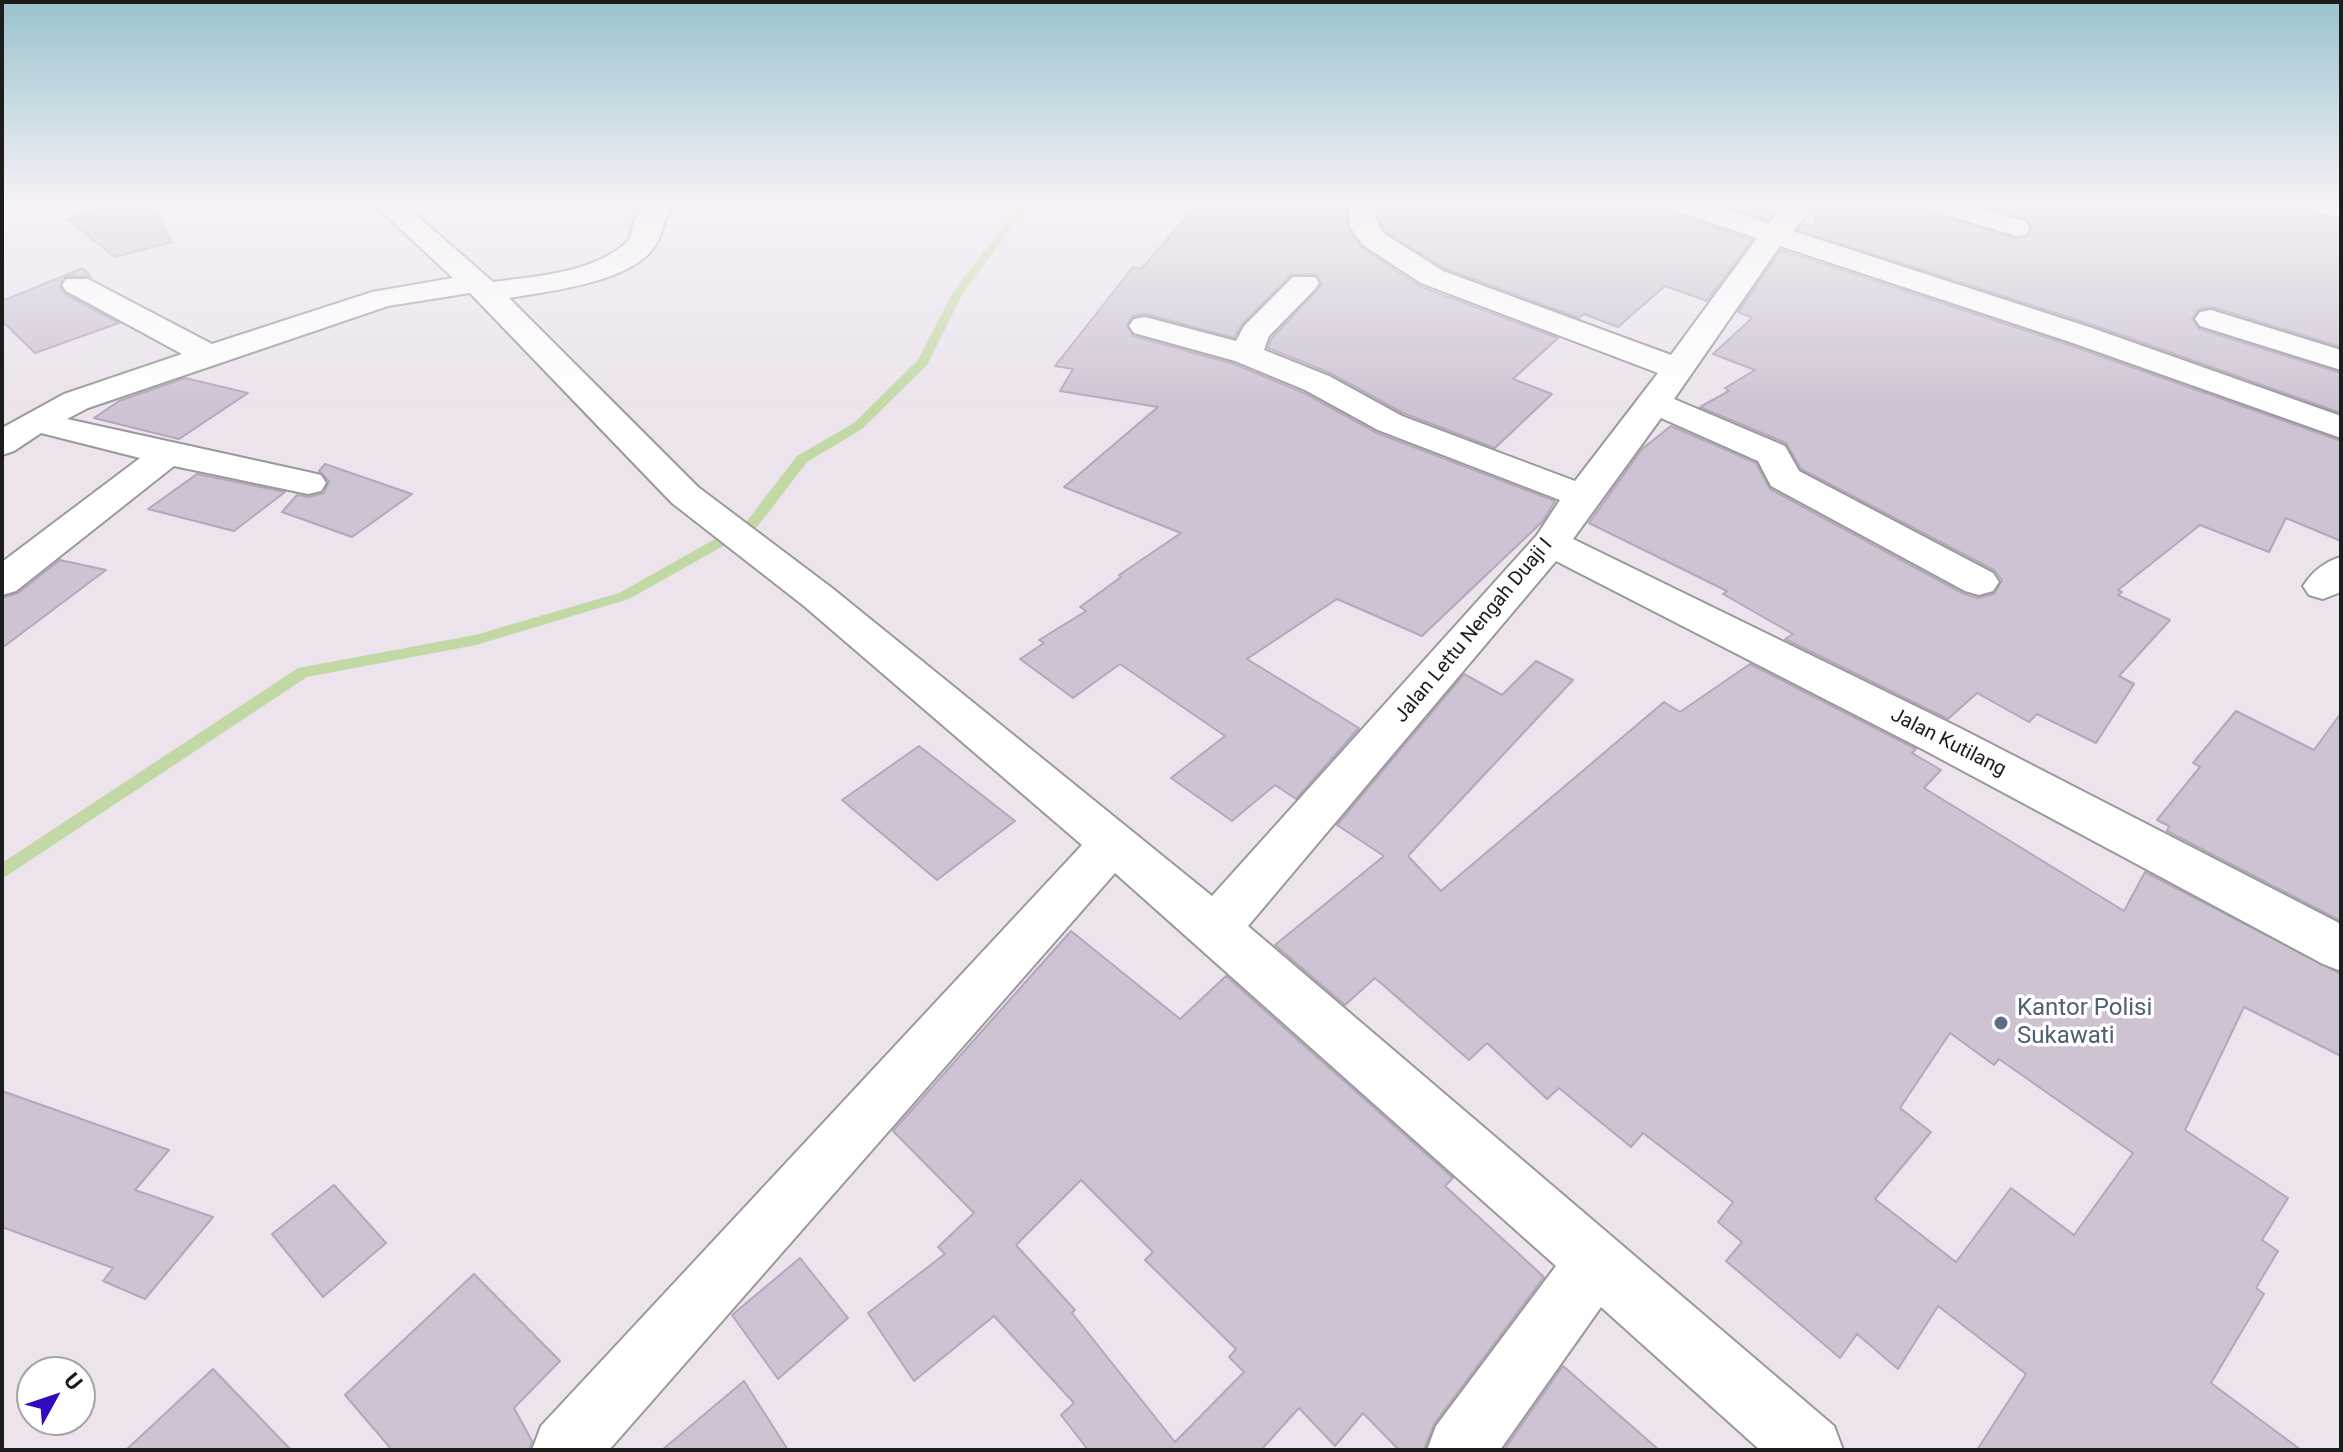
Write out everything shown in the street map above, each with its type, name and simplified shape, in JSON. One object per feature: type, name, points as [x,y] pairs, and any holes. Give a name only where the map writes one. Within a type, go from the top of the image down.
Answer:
[{"type":"street","points":[[465,273],[685,495],[818,597],[1215,928],[1810,1450]]},
{"type":"street","points":[[2,444],[35,421],[76,401],[383,298],[573,277],[584,273]]},
{"type":"street","points":[[1424,273],[1677,369]]},
{"type":"street","name":"Jalan Lettu Nengah Duaji I","points":[[1215,928],[1551,543],[1580,495],[1654,403],[1745,273]]},
{"type":"street","points":[[1888,273],[2068,331],[2341,428]]},
{"type":"street","points":[[1246,354],[1262,324],[1304,283]]},
{"type":"street","points":[[77,285],[211,357]]},
{"type":"street","points":[[2211,319],[2341,360]]},
{"type":"street","points":[[1145,326],[1246,354],[1317,383],[1390,423],[1580,495]]},
{"type":"street","points":[[1654,403],[1772,454],[1784,478],[1979,582]]},
{"type":"street","points":[[35,421],[167,454],[308,483]]},
{"type":"street","points":[[2,582],[167,454]]},
{"type":"street","name":"Jalan Kutilang","points":[[1551,543],[1942,739],[2341,949]]},
{"type":"street","points":[[565,1450],[1113,843]]},
{"type":"street","points":[[1460,1450],[1597,1261]]},
{"type":"building","points":[[71,273],[87,273],[91,277],[66,276],[60,287],[65,294],[119,323],[35,353],[2,321],[2,301]]},
{"type":"building","points":[[1128,273],[1399,273],[1419,286],[1558,338],[1513,379],[1552,394],[1495,448],[1403,413],[1330,373],[1268,348],[1272,338],[1322,285],[1315,274],[1291,275],[1242,324],[1234,338],[1146,314],[1133,316],[1127,324],[1133,336],[1234,364],[1304,393],[1377,433],[1555,501],[1543,521],[1422,636],[1337,599],[1247,659],[1359,728],[1296,799],[1275,785],[1232,821],[1171,778],[1225,736],[1120,664],[1073,698],[1020,659],[1044,643],[1039,640],[1086,611],[1080,607],[1121,577],[1119,575],[1181,533],[1064,487],[1158,407],[1060,391],[1073,369],[1055,366]]},
{"type":"building","points":[[1457,273],[1728,273],[1707,301],[1665,286],[1618,327],[1584,314],[1579,318]]},
{"type":"building","points":[[1765,273],[1850,273],[2069,345],[2341,441],[2341,541],[2286,518],[2269,552],[2200,525],[2118,590],[2122,592],[2118,595],[2170,620],[2119,676],[2134,684],[2096,743],[2037,714],[2029,722],[1977,693],[1948,719],[1785,639],[1793,634],[1723,594],[1727,591],[1589,523],[1642,449],[1671,426],[1756,463],[1770,489],[1964,594],[1978,598],[1994,594],[2002,580],[1994,570],[1801,469],[1786,443],[1700,407],[1729,391],[1725,388],[1755,370],[1713,354],[1752,318],[1738,312]]},
{"type":"building","points":[[1931,273],[2341,273],[2341,347],[2212,307],[2199,309],[2192,319],[2199,329],[2341,373],[2341,413],[2093,325]]},
{"type":"building","points":[[185,378],[248,393],[179,439],[94,418],[119,401]]},
{"type":"building","points":[[325,464],[412,494],[352,537],[282,512],[297,495],[309,497],[324,493],[329,481],[319,471]]},
{"type":"building","points":[[197,474],[285,492],[234,531],[148,509]]},
{"type":"building","points":[[60,560],[106,570],[2,648],[2,598],[18,593]]},
{"type":"building","points":[[1536,661],[1573,680],[1408,856],[1441,891],[1664,702],[1680,712],[1750,664],[1916,749],[1912,753],[1941,770],[1924,788],[2124,911],[2145,872],[2341,974],[2341,1056],[2244,1007],[2185,1130],[2288,1198],[2262,1240],[2278,1251],[2256,1288],[2264,1294],[2211,1383],[2301,1450],[1977,1450],[2026,1374],[1938,1306],[1898,1369],[1857,1334],[1840,1358],[1726,1261],[1742,1242],[1718,1222],[1733,1202],[1643,1133],[1631,1147],[1559,1088],[1547,1099],[1487,1043],[1469,1060],[1375,978],[1345,1005],[1275,945],[1384,856],[1337,825],[1464,674],[1502,695]],"holes":[[[1950,1033],[1994,1065],[1999,1059],[2133,1153],[2074,1235],[2011,1188],[1956,1262],[1875,1199],[1931,1132],[1900,1108]]]},
{"type":"building","points":[[2236,711],[2314,750],[2341,713],[2341,921],[2167,831],[2169,826],[2157,820],[2200,767],[2193,763]]},
{"type":"building","points":[[919,746],[1015,821],[937,880],[842,800]]},
{"type":"building","points":[[1071,931],[1180,1019],[1226,976],[1453,1178],[1445,1186],[1544,1277],[1434,1424],[1424,1450],[1399,1450],[1363,1413],[1335,1446],[1299,1408],[1261,1450],[1088,1450],[1061,1415],[1074,1403],[994,1316],[914,1381],[868,1313],[945,1254],[938,1247],[974,1213],[893,1131]],"holes":[[[1081,1180],[1153,1252],[1145,1260],[1236,1349],[1229,1357],[1244,1372],[1175,1442],[1072,1313],[1075,1310],[1016,1245]]]},
{"type":"building","points":[[2,1091],[169,1150],[135,1190],[213,1217],[145,1299],[103,1281],[113,1268],[2,1227]]},
{"type":"building","points":[[334,1185],[386,1243],[323,1297],[272,1234]]},
{"type":"building","points":[[800,1258],[848,1318],[778,1379],[732,1315]]},
{"type":"building","points":[[474,1274],[560,1361],[514,1408],[532,1441],[529,1450],[392,1450],[345,1395]]},
{"type":"building","points":[[1563,1366],[1659,1450],[1504,1450]]},
{"type":"building","points":[[213,1369],[291,1450],[126,1450]]},
{"type":"building","points":[[744,1381],[788,1450],[662,1450]]},
{"type":"waterway","points":[[2,872],[303,672],[476,640],[624,596],[752,524],[802,459],[858,426],[923,362],[958,292],[973,273]]},
{"type":"place","name":"Kantor Polisi Sukawati","points":[[2001,1023]]}]
